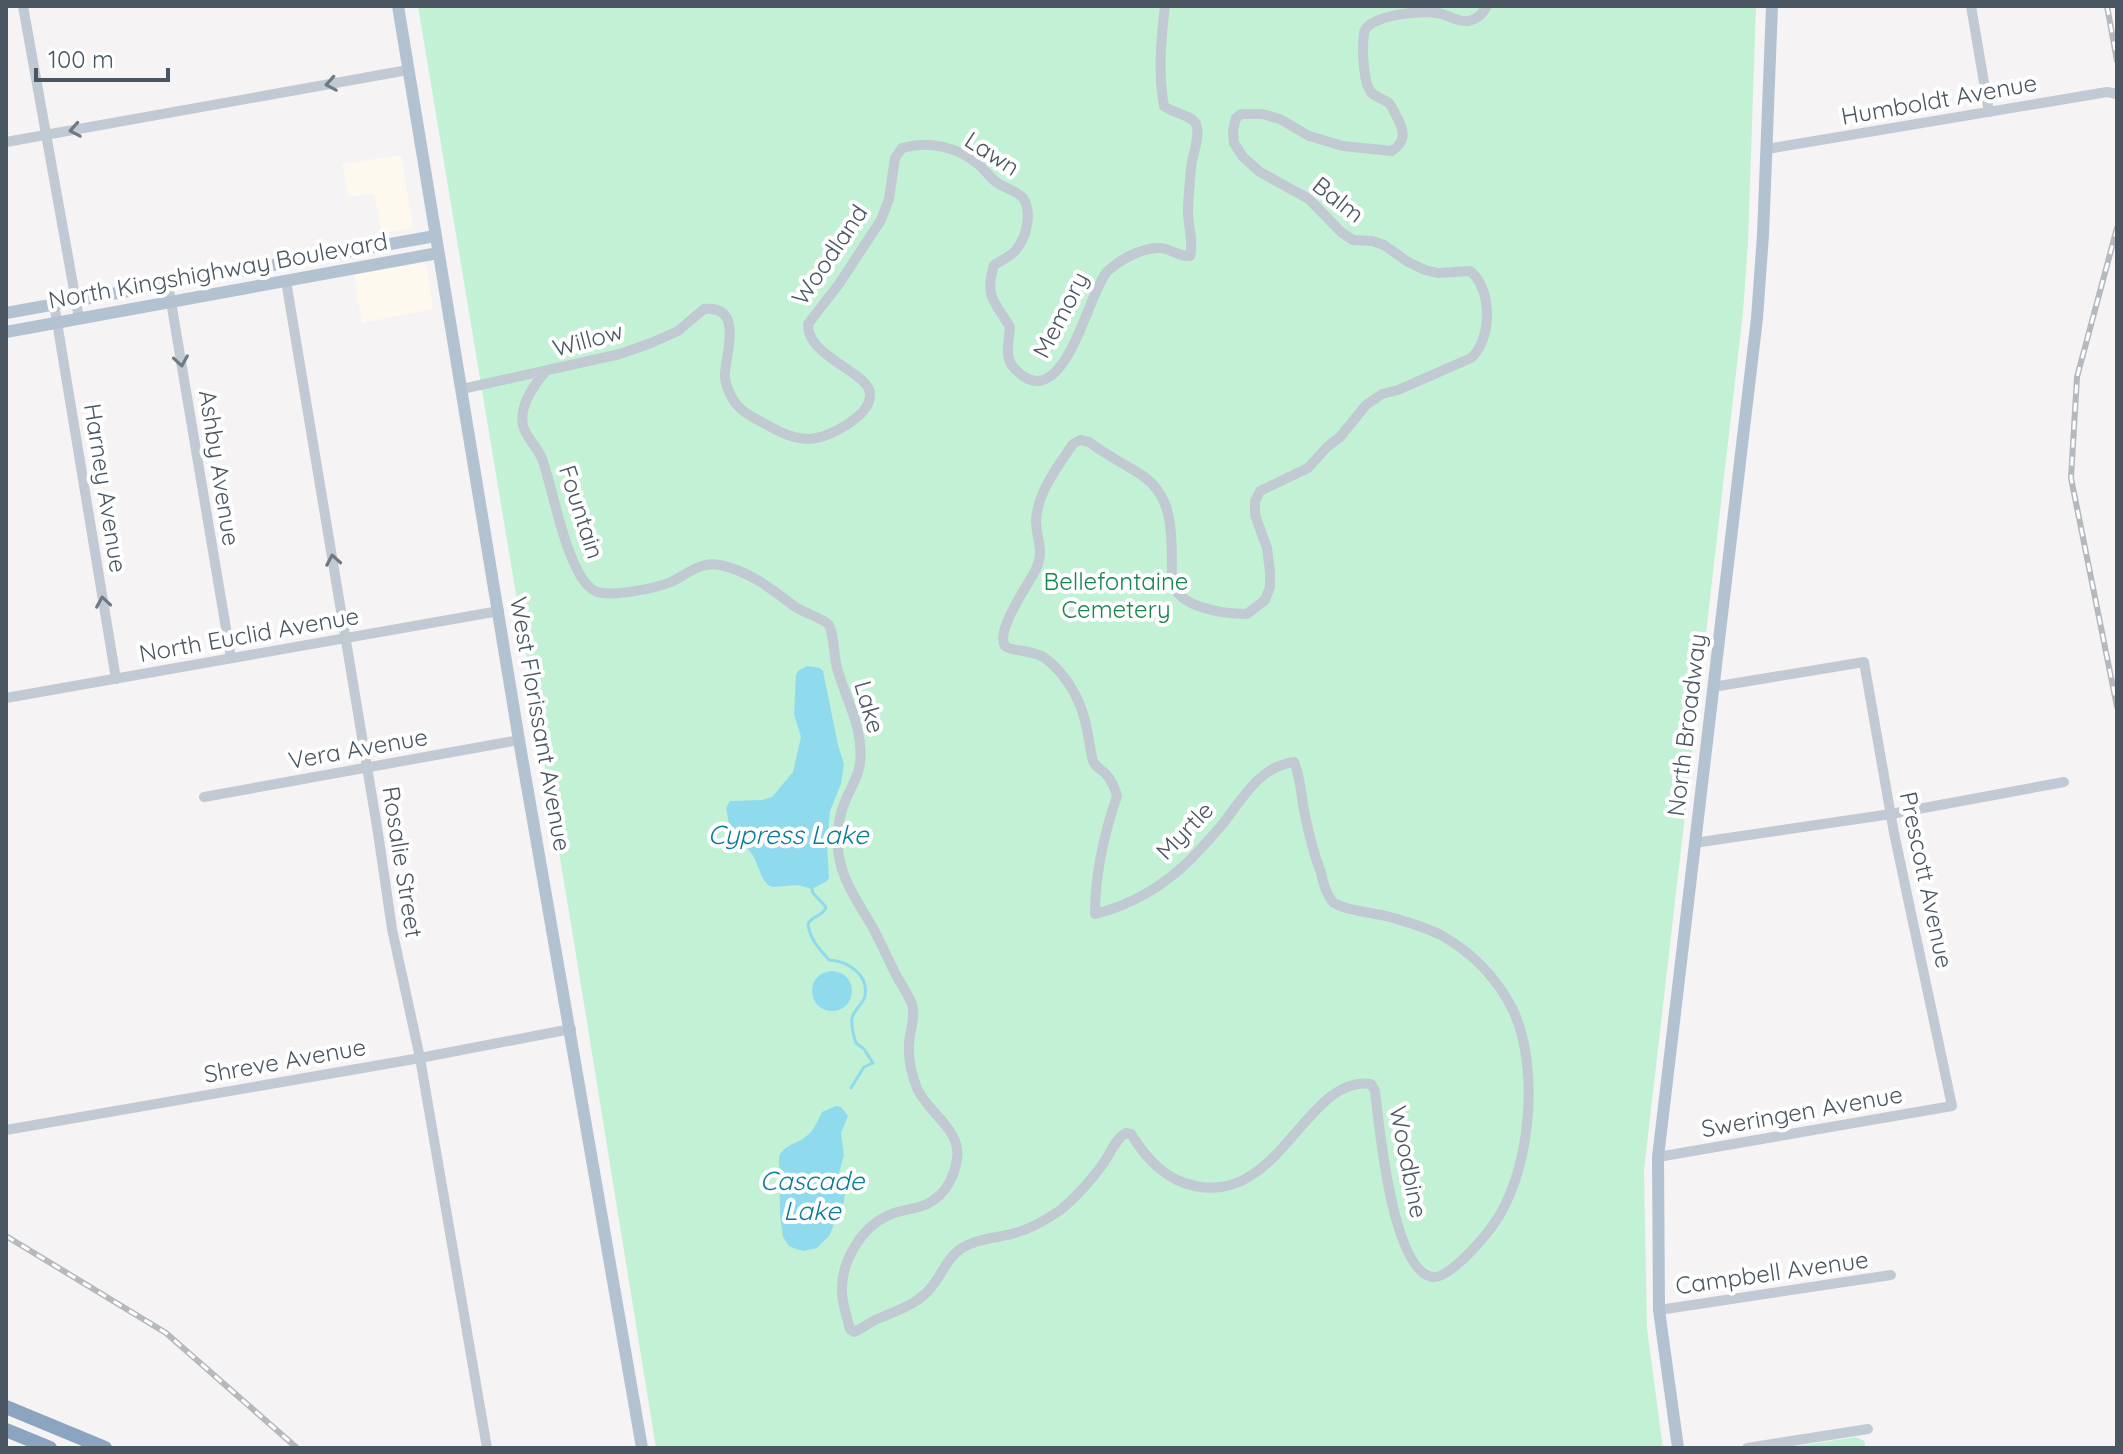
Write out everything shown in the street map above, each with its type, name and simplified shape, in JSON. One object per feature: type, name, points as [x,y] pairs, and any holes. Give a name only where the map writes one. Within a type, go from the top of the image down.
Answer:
[{"type":"highway","points":[[6,1407],[105,1448]]},
{"type":"highway","points":[[6,1430],[50,1448]]},
{"type":"main road","name":"West Florissant Avenue","points":[[398,6],[519,740],[642,1448]]},
{"type":"main road","name":"North Broadway","points":[[1678,1448],[1659,1310],[1658,1157],[1757,318],[1772,6]]},
{"type":"main road","name":"North Kingshighway Boulevard","points":[[6,313],[435,236]]},
{"type":"main road","name":"North Kingshighway Boulevard","points":[[6,332],[438,253]]},
{"type":"street","points":[[23,6],[79,318]]},
{"type":"street","name":"Memory","points":[[1023,198],[1028,210],[1024,238],[1016,250],[994,265],[989,287],[992,302],[1010,327],[1007,356],[1012,366],[1024,377],[1042,380],[1054,375],[1076,339],[1105,274],[1118,263],[1144,250],[1162,248],[1190,256],[1188,212],[1197,132],[1191,118],[1171,113],[1164,106],[1161,77],[1165,6]]},
{"type":"street","name":"Balm","points":[[1095,914],[1098,868],[1117,796],[1115,789],[1106,775],[1094,765],[1086,722],[1075,693],[1065,678],[1034,652],[1009,650],[1003,637],[1040,560],[1042,549],[1036,520],[1046,486],[1073,444],[1080,440],[1089,442],[1145,477],[1164,499],[1170,522],[1173,588],[1177,593],[1215,612],[1247,614],[1259,607],[1268,593],[1270,572],[1267,548],[1255,515],[1255,501],[1260,491],[1308,468],[1340,437],[1366,405],[1382,394],[1471,358],[1479,351],[1488,318],[1479,278],[1470,271],[1438,273],[1425,270],[1384,245],[1353,240],[1309,199],[1260,172],[1243,157],[1234,143],[1236,118],[1241,114],[1262,114],[1280,119],[1309,136],[1343,146],[1392,151],[1403,139],[1403,133],[1393,109],[1369,91],[1365,77],[1364,31],[1367,26],[1405,14],[1436,13],[1467,21],[1480,17],[1487,6]]},
{"type":"street","points":[[1971,6],[1989,112]]},
{"type":"street","points":[[6,142],[408,70]]},
{"type":"street","name":"Humboldt Avenue","points":[[1767,149],[2107,92],[2117,94]]},
{"type":"street","name":"Lawn","points":[[895,158],[902,148],[913,145],[942,146],[966,155],[994,181],[1023,198]]},
{"type":"street","name":"Woodland","points":[[714,309],[725,317],[731,338],[725,379],[734,403],[747,416],[798,439],[818,439],[853,421],[866,409],[870,396],[868,388],[820,350],[808,332],[808,324],[881,220],[889,199],[895,158]]},
{"type":"street","name":"Rosalie Street","points":[[286,281],[392,929],[420,1058],[487,1448]]},
{"type":"street","name":"Ashby Avenue","points":[[168,284],[231,658]]},
{"type":"street","name":"Harney Avenue","points":[[54,304],[116,679]]},
{"type":"street","name":"Willow","points":[[462,389],[620,354],[678,331],[704,309],[714,309]]},
{"type":"street","name":"Fountain","points":[[545,372],[528,398],[523,427],[539,450],[560,525],[583,580],[596,592],[607,594],[673,581]]},
{"type":"street","name":"Lake","points":[[673,581],[691,569],[719,565],[759,582],[806,615],[829,624],[838,672],[855,716],[860,749],[858,774],[839,820],[839,856],[843,874],[912,1005],[909,1043],[918,1092],[957,1144],[956,1168],[942,1193],[931,1203],[888,1215],[873,1225],[854,1249],[842,1281],[850,1329],[854,1332],[919,1299],[959,1250],[981,1241],[1017,1233],[1060,1211],[1091,1179],[1121,1135],[1126,1133]]},
{"type":"street","name":"North Euclid Avenue","points":[[6,698],[499,611]]},
{"type":"street","name":"Prescott Avenue","points":[[1713,687],[1864,662],[1891,814],[1952,1106]]},
{"type":"street","name":"Vera Avenue","points":[[204,797],[519,740]]},
{"type":"street","name":"Myrtle","points":[[1095,914],[1131,902],[1159,886],[1209,840],[1256,781],[1276,768],[1294,762],[1313,849],[1324,885],[1333,902],[1343,908],[1414,924],[1439,934],[1464,950],[1498,986],[1512,1009],[1520,1032],[1526,1060],[1528,1115],[1523,1157],[1513,1190],[1504,1211],[1472,1251],[1439,1276]]},
{"type":"street","points":[[1694,843],[1891,814],[2064,782]]},
{"type":"street","name":"Shreve Avenue","points":[[6,1130],[571,1029]]},
{"type":"street","name":"Woodbine","points":[[1126,1133],[1131,1134],[1140,1150],[1167,1175],[1187,1185],[1206,1189],[1226,1188],[1260,1171],[1308,1118],[1333,1096],[1351,1085],[1371,1084],[1375,1091],[1384,1169],[1396,1218],[1405,1243],[1421,1271],[1432,1277],[1439,1276]]},
{"type":"street","name":"Sweringen Avenue","points":[[1658,1157],[1952,1106]]},
{"type":"street","name":"Campbell Avenue","points":[[1659,1310],[1891,1275]]},
{"type":"street","points":[[1747,1448],[1868,1429]]},
{"type":"shaded area","points":[[401,155],[413,227],[382,234],[374,194],[348,197],[342,164]]},
{"type":"shaded area","points":[[421,263],[427,268],[433,309],[362,323],[354,275]]},
{"type":"green space","name":"Bellefontaine Cemetery","points":[[418,6],[1756,6],[1743,312],[1644,1170],[1647,1329],[1663,1448],[656,1448]]},
{"type":"green space","points":[[1856,1437],[1864,1441],[1866,1448],[1785,1448]]},
{"type":"water","name":"Cypress Lake","points":[[807,666],[823,671],[844,764],[841,784],[830,811],[827,844],[829,878],[812,889],[798,885],[773,887],[763,879],[754,857],[729,824],[726,808],[730,801],[772,797],[793,772],[801,737],[794,714],[796,675]]},
{"type":"water","points":[[832,971],[846,977],[852,991],[846,1005],[832,1011],[818,1005],[812,991],[818,977]]},
{"type":"water","name":"Cascade Lake","points":[[841,1107],[848,1116],[841,1133],[844,1155],[839,1173],[845,1191],[844,1201],[829,1236],[817,1248],[803,1251],[789,1246],[783,1237],[779,1156],[808,1135],[822,1112]]},
{"type":"waterway","points":[[812,889],[826,907],[808,924],[818,948],[829,960],[855,970],[864,981],[865,996],[853,1015],[852,1024],[856,1043],[873,1063],[864,1067],[851,1088]]},
{"type":"railway","points":[[2107,6],[2117,61]]},
{"type":"railway","points":[[2117,228],[2077,377],[2071,478],[2117,707]]},
{"type":"railway","points":[[6,1236],[166,1333],[297,1448]]}]
